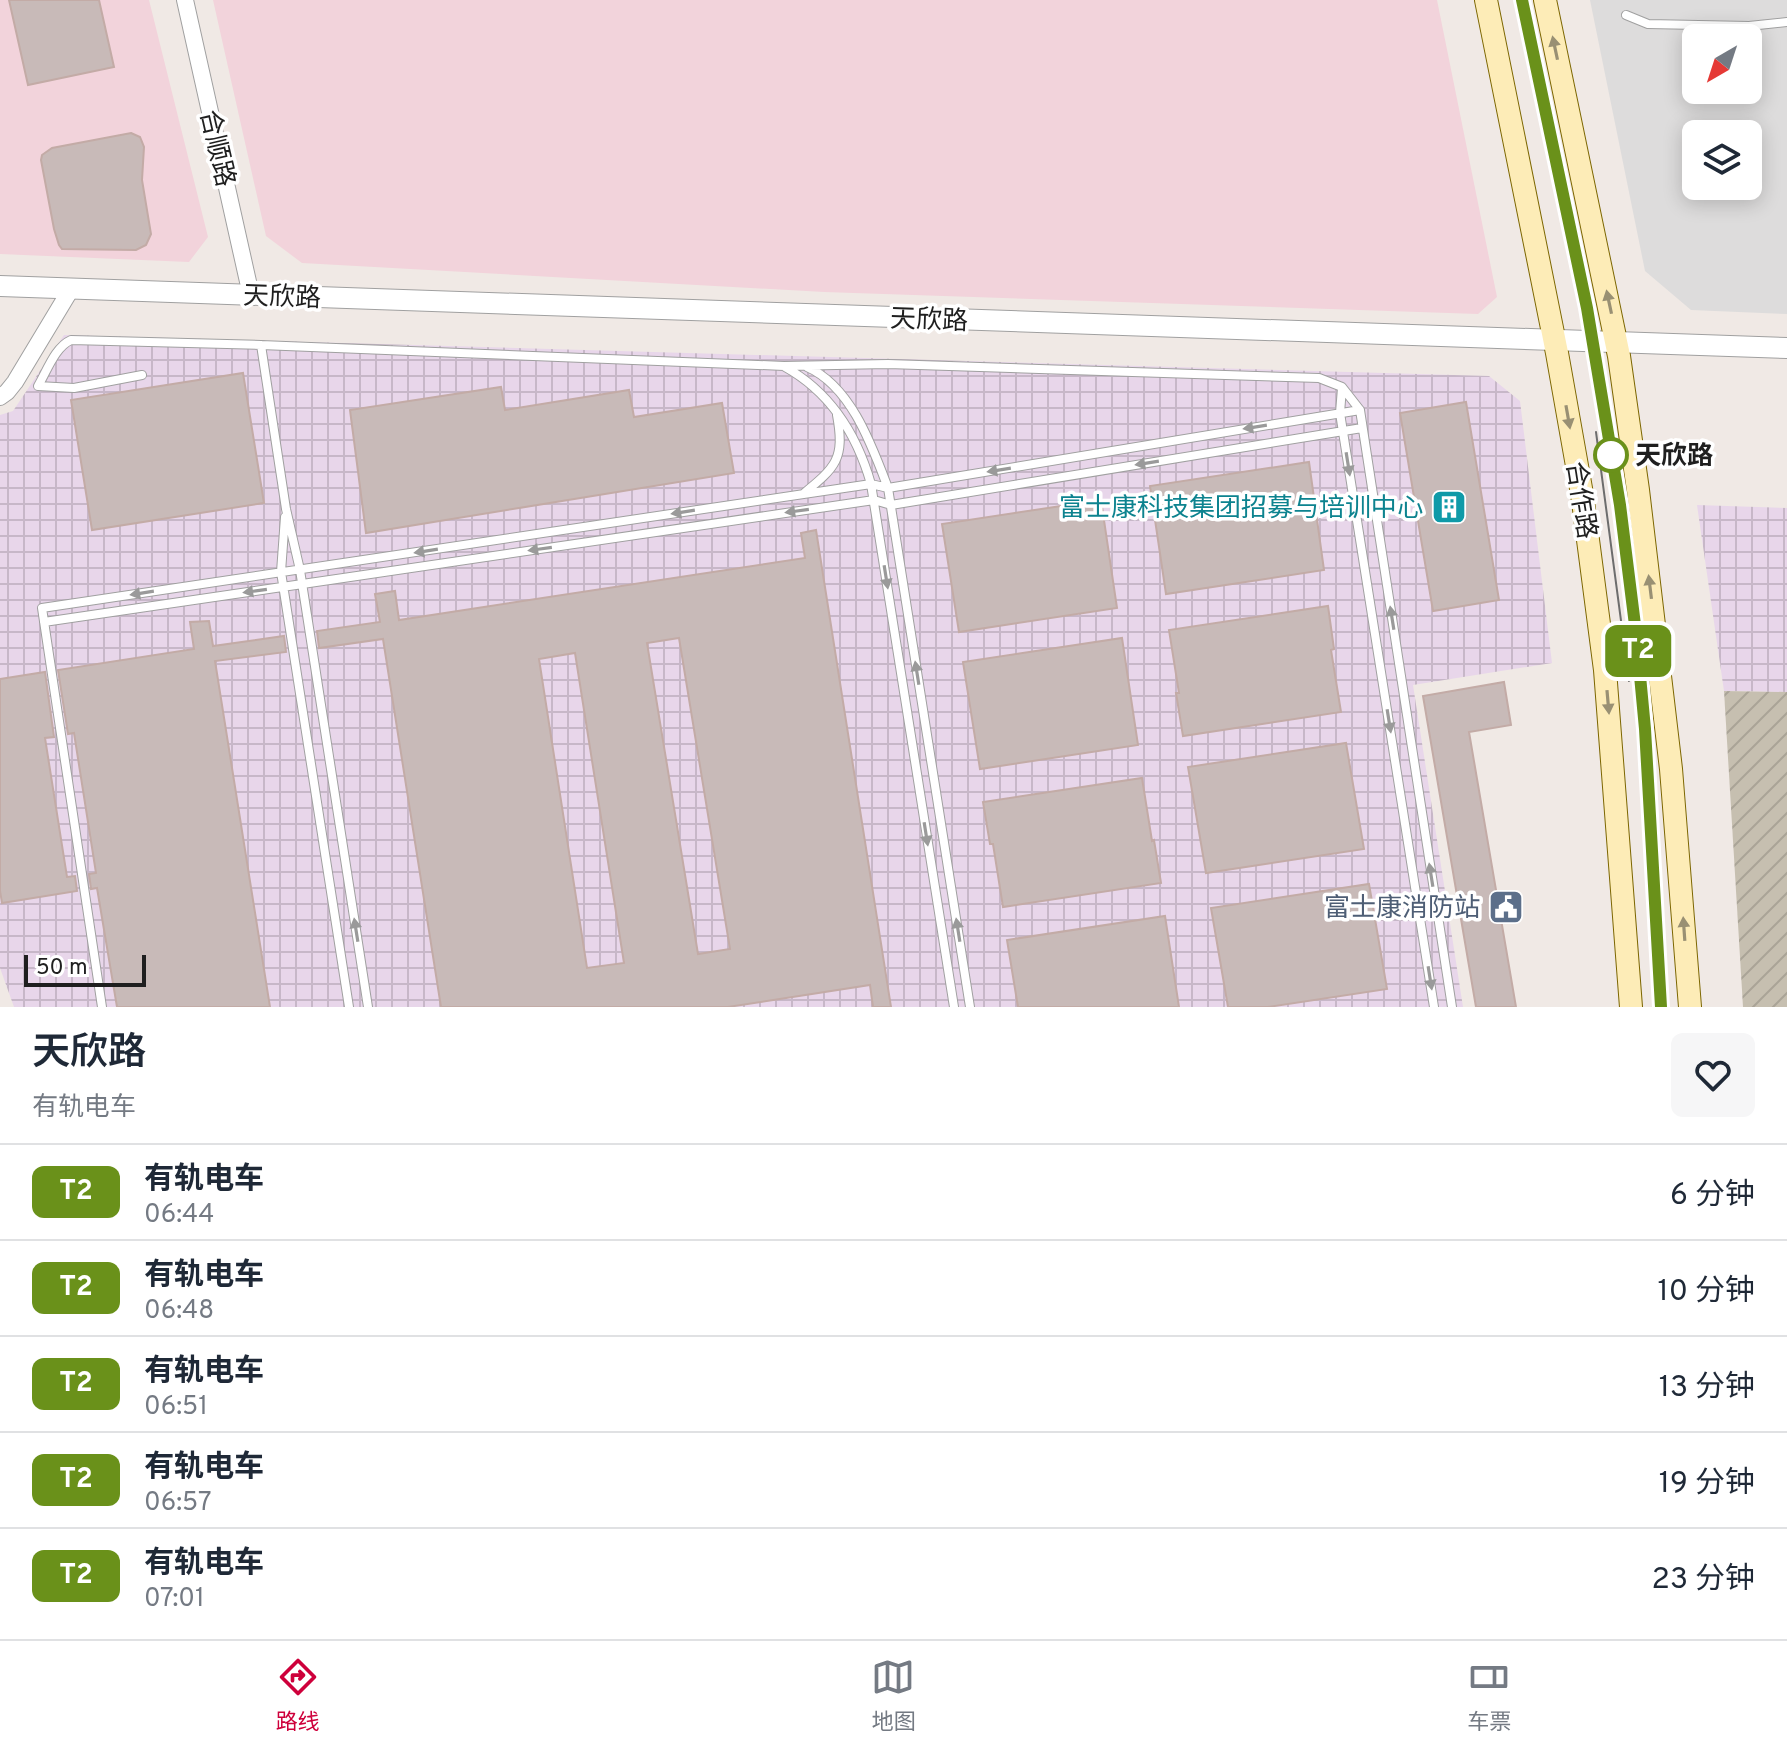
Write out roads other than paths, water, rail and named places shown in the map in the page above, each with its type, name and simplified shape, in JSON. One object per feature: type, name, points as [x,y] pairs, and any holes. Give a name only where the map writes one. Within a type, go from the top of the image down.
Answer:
[{"type":"main road","name":"合作路","points":[[1486,0],[1582,494],[1605,670],[1631,1007]]},
{"type":"main road","points":[[1545,0],[1617,343],[1667,726],[1690,1007]]},
{"type":"street","name":"合顺路","points":[[185,0],[251,295]]},
{"type":"street","name":"天欣路","points":[[0,286],[1787,348]]},
{"type":"street","points":[[0,397],[15,382],[71,289]]},
{"type":"lane","points":[[1626,15],[1648,24],[1749,26],[1787,22]]},
{"type":"lane","points":[[142,375],[74,388],[38,386],[56,355],[71,340],[808,367],[821,373],[835,386],[868,436],[888,488],[970,1007]]},
{"type":"lane","points":[[261,345],[286,509],[300,570],[368,1007]]},
{"type":"lane","points":[[784,366],[888,364],[1319,378],[1342,387],[1360,410],[1452,1007]]},
{"type":"lane","points":[[784,366],[804,378],[836,410],[850,431],[871,484],[954,1007]]},
{"type":"lane","points":[[1342,387],[1340,413],[1434,1007]]},
{"type":"lane","points":[[803,494],[834,466],[840,450],[836,410]]},
{"type":"lane","points":[[102,1007],[42,608],[871,484],[888,488],[1360,410]]},
{"type":"lane","points":[[44,622],[874,500],[891,505],[1362,428]]},
{"type":"lane","points":[[286,509],[281,572],[349,1007]]},
{"type":"tram line","points":[[1522,0],[1587,308],[1620,505],[1645,729],[1661,1007]]},
{"type":"tram line","name":"T2","points":[[1522,0],[1587,308],[1620,505],[1645,729],[1661,1007]]},
{"type":"tram line","points":[[1596,432],[1629,681]]},
{"type":"place","name":"天欣路","points":[[1611,455]]},
{"type":"place","name":"富士康科技集团招募与培训中心","points":[[1449,507]]},
{"type":"place","name":"富士康消防站","points":[[1506,907]]}]
